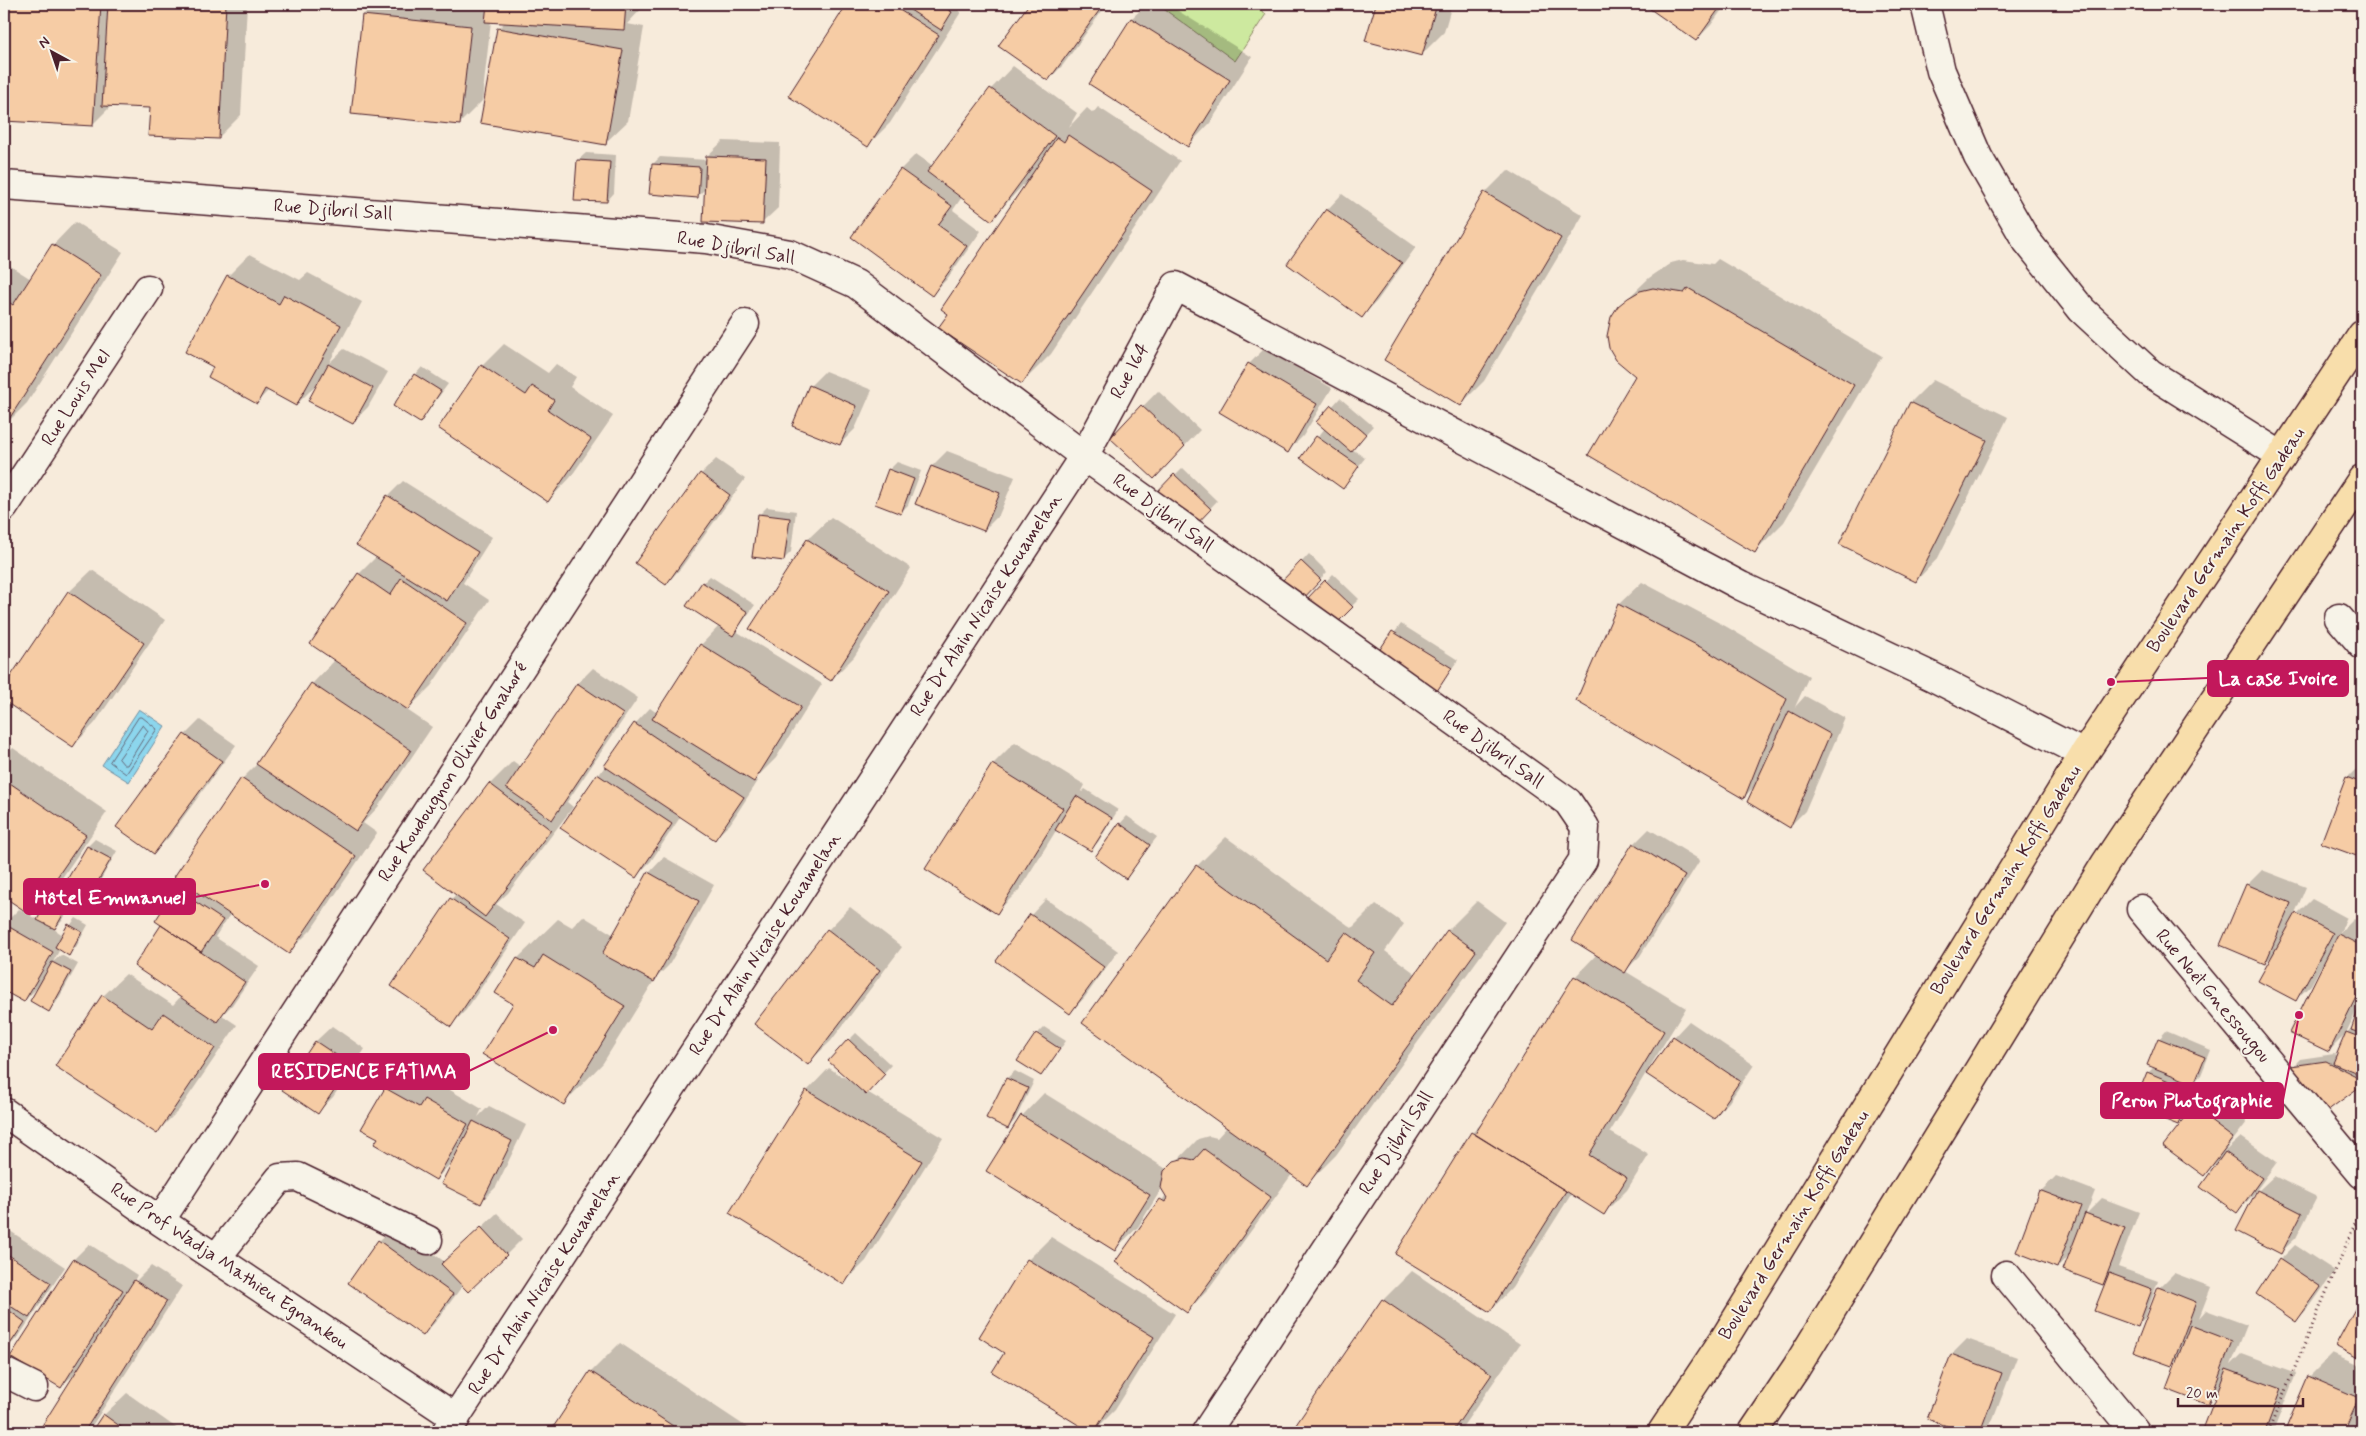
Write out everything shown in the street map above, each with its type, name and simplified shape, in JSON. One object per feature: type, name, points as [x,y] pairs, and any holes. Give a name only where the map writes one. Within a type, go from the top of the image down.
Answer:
[{"type":"main road","name":"Boulevard Germain Koffi Gadeau","points":[[1662,1432],[1729,1330],[2084,754],[2362,335]]},
{"type":"main road","points":[[1753,1432],[1796,1368],[2105,864],[2362,480]]},
{"type":"street","points":[[1925,4],[1941,71],[1978,157],[2026,240],[2082,310],[2150,374],[2282,456]]},
{"type":"street","name":"Rue Djibril Sall","points":[[4,185],[706,238],[790,254],[856,284],[1084,456],[1568,802],[1586,827],[1582,860],[1206,1432]]},
{"type":"street","name":"Rue I64","points":[[1084,456],[1176,286],[1742,586],[1931,676],[2084,754]]},
{"type":"street","name":"Rue Louis Mel","points":[[4,507],[148,289]]},
{"type":"street","name":"Rue Koudougnon Olivier Gnahoré","points":[[160,1221],[745,324]]},
{"type":"street","name":"Rue Dr Alain Nicaise Kouamelan","points":[[451,1425],[1084,456]]},
{"type":"street","points":[[2339,618],[2362,646]]},
{"type":"street","name":"Rue Noël Gnessougou","points":[[2141,909],[2362,1174]]},
{"type":"street","name":"Rue Prof Wadja Mathieu Egnankou","points":[[4,1112],[216,1258],[451,1425]]},
{"type":"street","points":[[216,1258],[280,1178],[298,1177],[428,1240]]},
{"type":"street","points":[[2006,1275],[2135,1432]]},
{"type":"street","points":[[4,1372],[34,1387]]},
{"type":"path","points":[[2268,1432],[2362,1206]]},
{"type":"green space","points":[[1157,4],[1253,4],[1266,14],[1235,61]]},
{"type":"water","points":[[139,709],[165,726],[129,782],[102,765]]},
{"type":"building","points":[[4,4],[101,4],[93,126],[4,121]]},
{"type":"building","points":[[108,4],[226,4],[219,139],[148,136],[150,108],[102,106]]},
{"type":"building","points":[[487,4],[626,4],[624,30],[485,22]]},
{"type":"building","points":[[847,4],[890,4],[939,35],[868,147],[788,96]]},
{"type":"building","points":[[901,4],[950,4],[947,9],[952,12],[941,30]]},
{"type":"building","points":[[1029,4],[1104,4],[1048,81],[998,46]]},
{"type":"building","points":[[1376,4],[1437,4],[1422,56],[1365,41]]},
{"type":"building","points":[[1643,4],[1718,4],[1721,6],[1696,41]]},
{"type":"building","points":[[362,15],[471,26],[460,125],[351,114]]},
{"type":"building","points":[[1131,18],[1230,80],[1188,147],[1089,84]]},
{"type":"building","points":[[497,28],[623,50],[606,145],[480,123]]},
{"type":"building","points":[[990,88],[1055,136],[992,221],[927,172]]},
{"type":"building","points":[[1068,135],[1152,191],[1022,384],[938,328],[948,314],[941,309],[1057,137],[1064,142]]},
{"type":"building","points":[[706,156],[766,158],[763,224],[703,222]]},
{"type":"building","points":[[577,160],[610,162],[607,202],[574,201]]},
{"type":"building","points":[[652,164],[700,167],[698,198],[649,194]]},
{"type":"building","points":[[900,169],[952,206],[938,225],[967,246],[932,296],[851,237]]},
{"type":"building","points":[[1484,192],[1561,238],[1461,406],[1384,360]]},
{"type":"building","points":[[1326,209],[1402,263],[1362,318],[1287,264]]},
{"type":"building","points":[[52,244],[101,275],[4,427],[4,299],[13,305]]},
{"type":"building","points":[[227,275],[279,304],[284,295],[341,325],[296,406],[265,389],[257,404],[208,377],[213,367],[185,352]]},
{"type":"building","points":[[1653,288],[1684,293],[1688,288],[1854,385],[1755,553],[1588,455],[1635,376],[1616,360],[1609,348],[1607,336],[1611,317],[1618,306],[1628,298],[1640,291]]},
{"type":"building","points":[[1248,363],[1317,404],[1288,453],[1219,412]]},
{"type":"building","points":[[328,364],[373,388],[353,424],[308,401]]},
{"type":"building","points":[[481,365],[526,395],[532,386],[554,400],[548,410],[591,439],[548,502],[438,428]]},
{"type":"building","points":[[414,374],[441,391],[420,423],[393,406]]},
{"type":"building","points":[[809,385],[857,406],[840,445],[792,426]]},
{"type":"building","points":[[1910,402],[1987,440],[1916,582],[1839,544]]},
{"type":"building","points":[[1141,405],[1185,446],[1154,479],[1110,438]]},
{"type":"building","points":[[1331,405],[1366,434],[1351,452],[1316,422]]},
{"type":"building","points":[[1316,436],[1359,466],[1343,489],[1300,458]]},
{"type":"building","points":[[931,466],[1000,493],[984,531],[915,504]]},
{"type":"building","points":[[888,469],[914,479],[901,514],[875,504]]},
{"type":"building","points":[[700,473],[730,495],[666,585],[635,563]]},
{"type":"building","points":[[1174,474],[1211,509],[1192,529],[1155,494]]},
{"type":"building","points":[[387,495],[478,552],[447,601],[356,545]]},
{"type":"building","points":[[758,514],[790,518],[784,561],[752,557]]},
{"type":"building","points":[[807,539],[889,591],[831,681],[749,629]]},
{"type":"building","points":[[1301,561],[1321,580],[1300,602],[1280,583]]},
{"type":"building","points":[[358,573],[390,595],[401,578],[467,623],[408,710],[310,644]]},
{"type":"building","points":[[1325,580],[1353,607],[1334,626],[1305,601]]},
{"type":"building","points":[[702,582],[748,612],[733,636],[686,606]]},
{"type":"building","points":[[68,591],[144,643],[73,747],[4,701],[4,686]]},
{"type":"building","points":[[1618,604],[1704,649],[1787,699],[1763,751],[1744,799],[1576,701]]},
{"type":"building","points":[[1392,631],[1452,668],[1437,691],[1377,654]]},
{"type":"building","points":[[700,644],[801,707],[754,782],[652,719]]},
{"type":"building","points":[[311,683],[411,750],[356,831],[256,764]]},
{"type":"building","points":[[577,683],[623,714],[552,820],[506,788]]},
{"type":"building","points":[[1789,711],[1830,734],[1790,828],[1747,802]]},
{"type":"building","points":[[634,723],[744,797],[715,840],[604,766]]},
{"type":"building","points":[[184,734],[222,761],[154,854],[116,827]]},
{"type":"building","points":[[992,764],[1063,808],[997,914],[925,869]]},
{"type":"building","points":[[597,774],[672,824],[636,878],[560,828]]},
{"type":"building","points":[[2346,777],[2362,783],[2362,858],[2321,843]]},
{"type":"building","points":[[241,778],[356,856],[289,954],[174,877]]},
{"type":"building","points":[[4,779],[86,835],[31,915],[4,897]]},
{"type":"building","points":[[489,783],[551,830],[485,917],[423,870]]},
{"type":"building","points":[[1076,796],[1112,818],[1091,851],[1055,830]]},
{"type":"building","points":[[1119,823],[1150,845],[1126,879],[1095,857]]},
{"type":"building","points":[[1633,843],[1685,876],[1625,973],[1572,940]]},
{"type":"building","points":[[87,846],[111,859],[86,902],[62,888]]},
{"type":"building","points":[[1196,865],[1326,959],[1346,932],[1375,953],[1356,980],[1392,1006],[1447,930],[1476,951],[1307,1186],[1082,1023]]},
{"type":"building","points":[[648,872],[699,901],[654,982],[602,954]]},
{"type":"building","points":[[2246,884],[2291,903],[2265,964],[2220,945]]},
{"type":"building","points":[[176,889],[223,920],[201,952],[155,921]]},
{"type":"building","points":[[450,898],[510,939],[451,1027],[391,986]]},
{"type":"building","points":[[47,901],[65,911],[55,929],[37,920]]},
{"type":"building","points":[[2296,913],[2333,933],[2296,1001],[2258,981]]},
{"type":"building","points":[[1030,914],[1104,967],[1070,1014],[996,961]]},
{"type":"building","points":[[4,924],[53,952],[24,1002],[4,991]]},
{"type":"building","points":[[68,924],[82,932],[69,956],[55,947]]},
{"type":"building","points":[[161,925],[245,982],[217,1022],[134,966]]},
{"type":"building","points":[[827,929],[880,970],[808,1065],[754,1024]]},
{"type":"building","points":[[2338,934],[2362,946],[2362,985],[2329,1052],[2289,1033]]},
{"type":"building","points":[[543,955],[625,1006],[564,1105],[482,1054],[513,1004],[495,993],[517,958],[535,968]]},
{"type":"building","points":[[52,962],[71,972],[49,1012],[30,1001]]},
{"type":"building","points":[[1574,976],[1664,1031],[1589,1155],[1627,1178],[1604,1215],[1475,1134]]},
{"type":"building","points":[[102,995],[152,1029],[163,1013],[215,1048],[157,1134],[55,1066]]},
{"type":"building","points":[[2362,998],[2362,1034],[2351,1030]]},
{"type":"building","points":[[2346,1032],[2362,1038],[2362,1075],[2333,1063]]},
{"type":"building","points":[[1036,1033],[1060,1049],[1041,1076],[1017,1061]]},
{"type":"building","points":[[1673,1036],[1740,1081],[1714,1119],[1646,1074]]},
{"type":"building","points":[[2158,1038],[2205,1057],[2194,1084],[2147,1065]]},
{"type":"building","points":[[848,1039],[885,1074],[866,1095],[828,1061]]},
{"type":"building","points":[[315,1041],[351,1065],[318,1114],[282,1090]]},
{"type":"building","points":[[2326,1061],[2362,1079],[2362,1085],[2327,1111],[2291,1066]]},
{"type":"building","points":[[2147,1072],[2191,1090],[2178,1125],[2133,1107]]},
{"type":"building","points":[[1006,1078],[1028,1088],[1008,1129],[986,1118]]},
{"type":"building","points":[[385,1088],[419,1107],[424,1099],[468,1124],[436,1180],[374,1144],[378,1138],[361,1129]]},
{"type":"building","points":[[806,1090],[922,1161],[844,1285],[729,1213]]},
{"type":"building","points":[[2193,1108],[2233,1138],[2204,1176],[2163,1146]]},
{"type":"building","points":[[1021,1115],[1150,1195],[1115,1251],[986,1171]]},
{"type":"building","points":[[473,1121],[512,1141],[481,1204],[441,1184]]},
{"type":"building","points":[[1471,1132],[1566,1191],[1490,1312],[1395,1254]]},
{"type":"building","points":[[1204,1149],[1271,1197],[1187,1313],[1115,1262],[1160,1199],[1165,1202],[1167,1198],[1161,1188],[1164,1171],[1174,1161],[1185,1158],[1194,1160]]},
{"type":"building","points":[[2225,1152],[2262,1178],[2237,1213],[2200,1187]]},
{"type":"building","points":[[2039,1190],[2081,1206],[2057,1268],[2016,1252]]},
{"type":"building","points":[[2257,1190],[2302,1213],[2281,1254],[2236,1231]]},
{"type":"building","points":[[2085,1213],[2125,1228],[2103,1285],[2063,1270]]},
{"type":"building","points":[[481,1227],[507,1255],[468,1292],[441,1264]]},
{"type":"building","points":[[378,1240],[453,1294],[423,1336],[348,1283]]},
{"type":"building","points":[[4,1252],[51,1283],[29,1318],[4,1302]]},
{"type":"building","points":[[73,1259],[123,1290],[61,1388],[10,1357]]},
{"type":"building","points":[[1027,1259],[1154,1337],[1094,1432],[1090,1432],[992,1372],[1004,1353],[979,1337]]},
{"type":"building","points":[[2279,1259],[2321,1287],[2296,1322],[2256,1294]]},
{"type":"building","points":[[2109,1273],[2152,1289],[2138,1327],[2094,1311]]},
{"type":"building","points":[[134,1280],[167,1301],[84,1432],[38,1432]]},
{"type":"building","points":[[2158,1287],[2196,1302],[2172,1366],[2133,1352]]},
{"type":"building","points":[[1382,1299],[1492,1374],[1452,1432],[1291,1432]]},
{"type":"building","points":[[4,1307],[25,1322],[4,1353]]},
{"type":"building","points":[[2356,1307],[2362,1310],[2362,1360],[2335,1346]]},
{"type":"building","points":[[2190,1325],[2232,1341],[2208,1405],[2166,1389]]},
{"type":"building","points":[[1951,1354],[2002,1373],[1980,1432],[1964,1432],[1927,1419]]},
{"type":"building","points":[[2226,1369],[2281,1389],[2265,1432],[2202,1432]]},
{"type":"building","points":[[590,1371],[682,1432],[550,1432]]},
{"type":"building","points":[[2308,1376],[2359,1398],[2344,1432],[2284,1432]]},
{"type":"building","points":[[103,1414],[128,1432],[91,1432]]},
{"type":"place","name":"La case Ivoire","points":[[2111,682]]},
{"type":"place","name":"Hôtel Emmanuel","points":[[265,884]]},
{"type":"place","name":"Peron Photographie","points":[[2299,1015]]},
{"type":"place","name":"RESIDENCE FATIMA","points":[[553,1030]]}]
